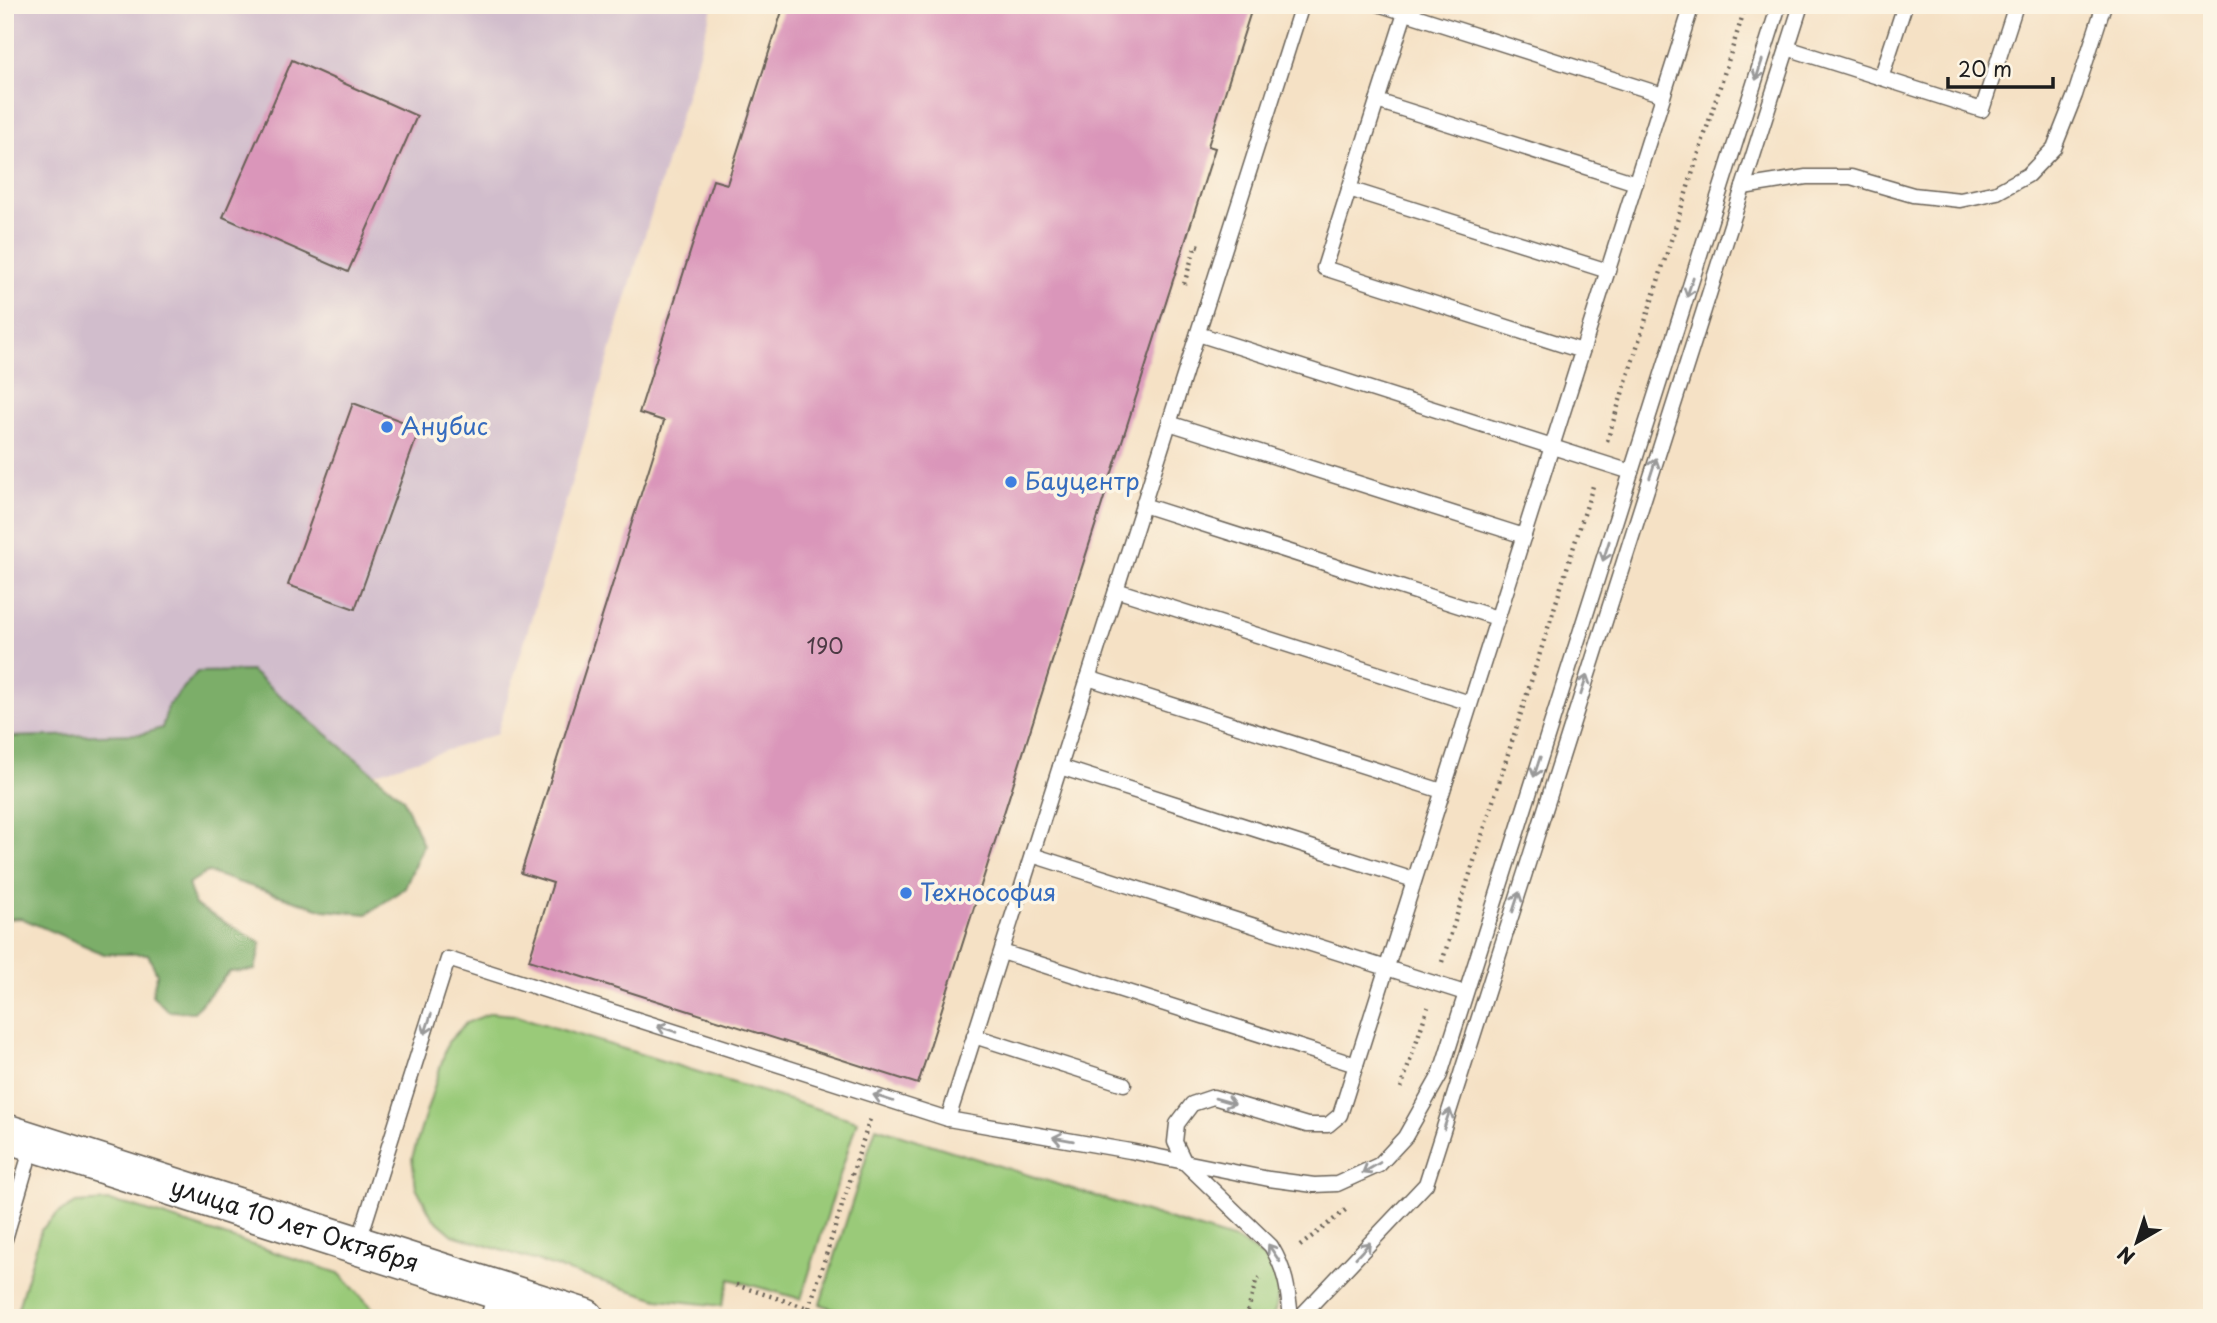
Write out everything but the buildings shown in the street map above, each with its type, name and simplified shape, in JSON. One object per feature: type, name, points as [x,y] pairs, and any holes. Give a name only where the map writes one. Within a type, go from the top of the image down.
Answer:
[{"type":"main road","name":"улица 10 лет Октября","points":[[19,1137],[357,1245],[499,1305],[585,1318]]},
{"type":"lane","points":[[948,1119],[1302,5]]},
{"type":"lane","points":[[1381,5],[1663,96]]},
{"type":"lane","points":[[1292,1318],[1281,1262],[1271,1246],[1185,1163],[1175,1142],[1177,1124],[1192,1104],[1213,1097],[1307,1125],[1328,1125],[1340,1115],[1692,5]]},
{"type":"lane","points":[[357,1245],[449,959],[948,1119],[1314,1185],[1336,1184],[1379,1165],[1405,1137],[1440,1075],[1779,5]]},
{"type":"lane","points":[[1299,1318],[1426,1184],[1801,5]]},
{"type":"lane","points":[[1881,78],[1905,5]]},
{"type":"lane","points":[[1787,48],[1982,110],[2015,5]]},
{"type":"lane","points":[[1743,187],[1806,177],[1851,177],[1913,195],[1960,200],[1997,192],[2028,175],[2054,148],[2075,95],[2104,5]]},
{"type":"lane","points":[[1405,13],[1324,268],[1582,351]]},
{"type":"lane","points":[[1377,101],[1636,183]]},
{"type":"lane","points":[[1349,189],[1608,271]]},
{"type":"lane","points":[[1198,334],[1631,472]]},
{"type":"lane","points":[[1170,423],[1524,536]]},
{"type":"lane","points":[[1143,505],[1497,618]]},
{"type":"lane","points":[[1116,590],[1471,703]]},
{"type":"lane","points":[[1088,678],[1442,791]]},
{"type":"lane","points":[[1060,767],[1414,880]]},
{"type":"lane","points":[[1032,855],[1465,993]]},
{"type":"lane","points":[[1002,952],[1356,1065]]},
{"type":"lane","points":[[974,1036],[1124,1084]]},
{"type":"lane","points":[[5,1239],[19,1137]]},
{"type":"path","points":[[1401,1089],[1746,5]]},
{"type":"path","points":[[1181,294],[1196,245],[1223,254]]},
{"type":"path","points":[[809,1308],[877,1096]]},
{"type":"path","points":[[736,1285],[839,1318]]},
{"type":"shaded area","points":[[5,5],[713,5],[497,734],[283,803],[5,834]]},
{"type":"green space","points":[[251,671],[403,798],[423,845],[405,888],[367,914],[324,910],[207,872],[188,884],[195,905],[261,943],[255,970],[229,972],[194,1012],[168,1011],[152,995],[157,974],[148,954],[104,954],[21,918],[5,919],[5,737],[142,734],[162,728],[168,706],[197,672]]},
{"type":"green space","points":[[491,1013],[514,1015],[857,1121],[801,1299],[730,1279],[722,1306],[658,1299],[453,1235],[432,1217],[416,1187],[412,1158],[448,1042],[466,1023]]},
{"type":"green space","points":[[876,1127],[1238,1241],[1261,1256],[1275,1271],[1278,1290],[1273,1318],[861,1318],[820,1304]]},
{"type":"green space","points":[[109,1201],[339,1273],[382,1318],[15,1318],[41,1230],[57,1214],[76,1203]]},
{"type":"place","name":"Анубис","points":[[387,427]]},
{"type":"place","name":"Бауцентр","points":[[1011,482]]},
{"type":"place","name":"Технософия","points":[[906,893]]}]
